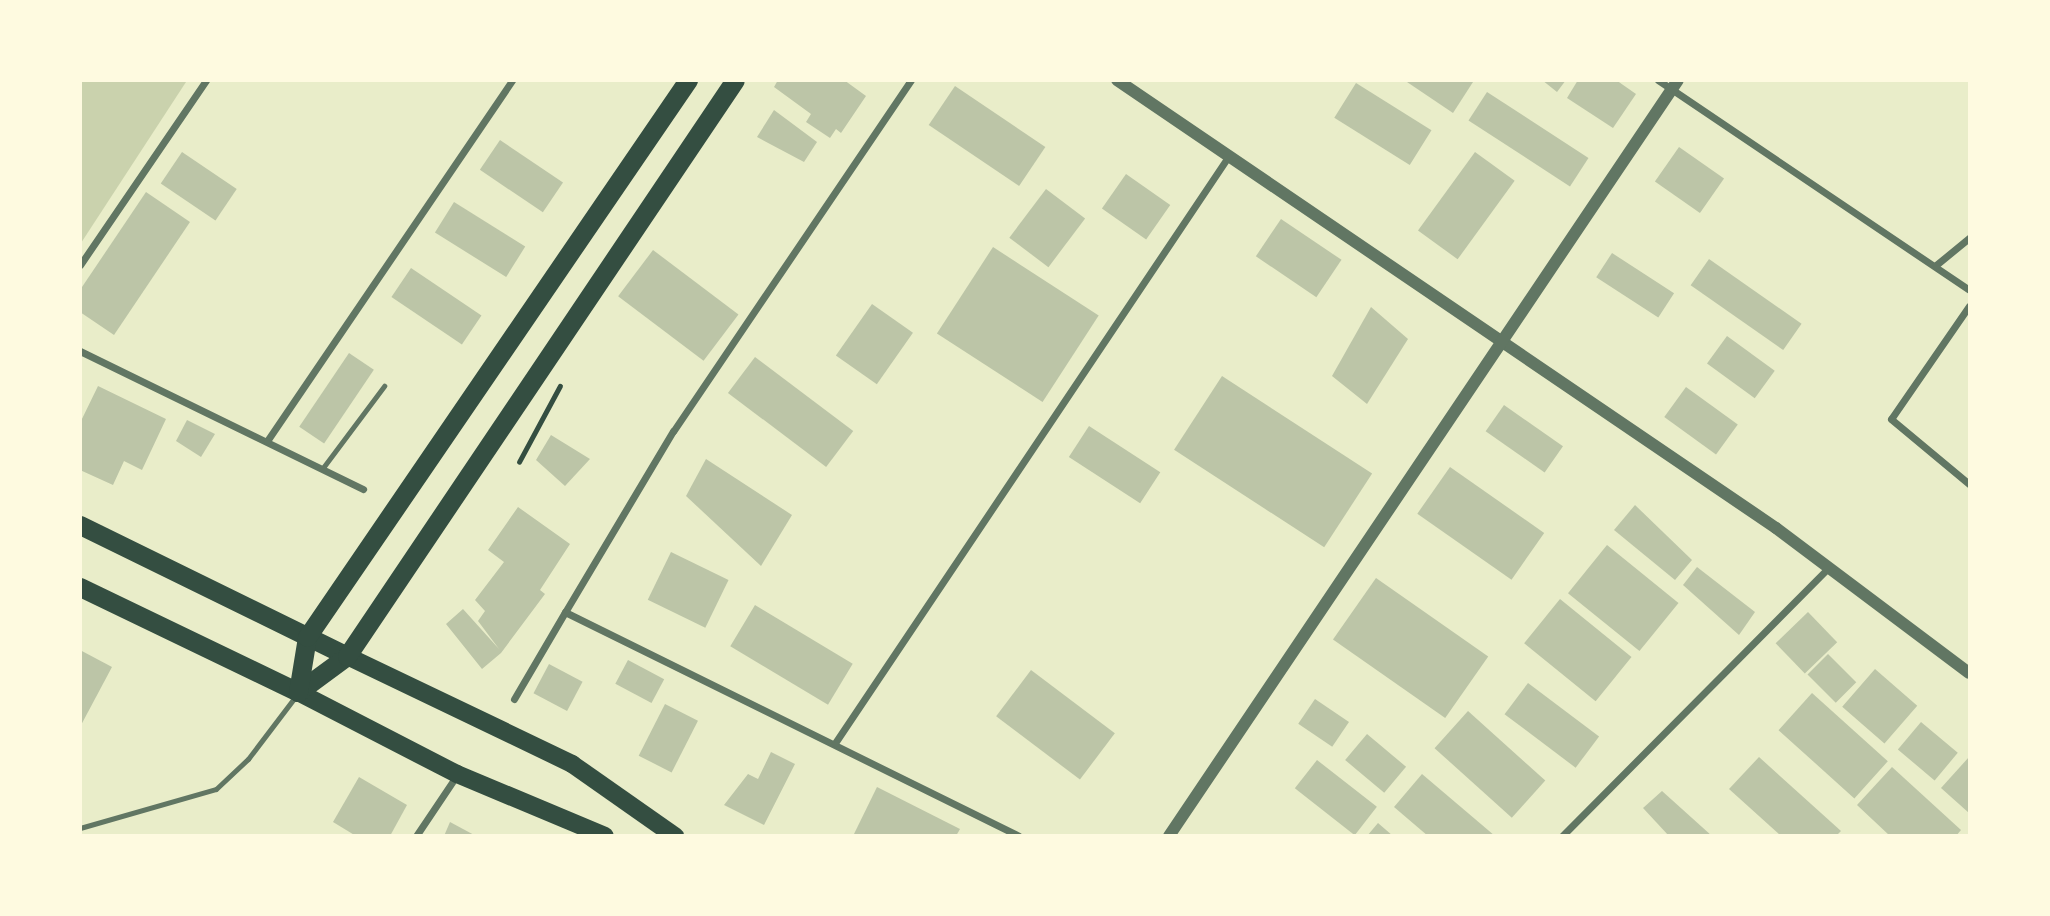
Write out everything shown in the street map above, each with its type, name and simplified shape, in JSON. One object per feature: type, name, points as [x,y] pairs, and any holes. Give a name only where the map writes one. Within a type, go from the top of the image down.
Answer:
[{"type":"highway","points":[[298,692],[307,637],[688,80]]},
{"type":"highway","points":[[298,692],[347,656],[735,80]]},
{"type":"highway","points":[[80,525],[347,656]]},
{"type":"highway","points":[[80,587],[298,692]]},
{"type":"main road","points":[[347,656],[572,764],[676,835]]},
{"type":"main road","points":[[298,692],[457,774],[606,835]]},
{"type":"street","points":[[80,265],[206,80]]},
{"type":"street","points":[[267,441],[512,80]]},
{"type":"street","points":[[514,698],[673,430],[911,80]]},
{"type":"street","points":[[1116,80],[1830,566],[1969,673]]},
{"type":"street","points":[[1658,80],[1675,85],[1969,290]]},
{"type":"street","points":[[1169,835],[1499,342],[1675,85]]},
{"type":"street","points":[[835,743],[1228,157]]},
{"type":"street","points":[[1936,265],[1969,238]]},
{"type":"street","points":[[1969,306],[1891,419],[1969,484]]},
{"type":"street","points":[[80,351],[363,489]]},
{"type":"street","points":[[1562,835],[1830,566]]},
{"type":"street","points":[[565,612],[1019,835]]},
{"type":"street","points":[[416,835],[457,774]]},
{"type":"lane","points":[[322,469],[384,386]]},
{"type":"lane","points":[[80,828],[216,789],[248,759],[298,692]]},
{"type":"green space","points":[[80,81],[186,82],[81,243]]},
{"type":"building","points":[[778,80],[844,80],[866,96],[841,133],[836,129],[830,138],[806,122],[811,114],[774,87]]},
{"type":"building","points":[[1404,80],[1471,80],[1473,82],[1453,113]]},
{"type":"building","points":[[1542,80],[1566,80],[1557,92]]},
{"type":"building","points":[[1578,80],[1616,80],[1636,94],[1613,128],[1567,98]]},
{"type":"building","points":[[1356,83],[1431,130],[1410,165],[1334,118]]},
{"type":"building","points":[[955,86],[1045,147],[1019,186],[929,125]]},
{"type":"building","points":[[1487,92],[1588,158],[1570,186],[1468,121]]},
{"type":"building","points":[[774,110],[817,142],[804,162],[757,137]]},
{"type":"building","points":[[500,140],[563,182],[543,212],[480,170]]},
{"type":"building","points":[[1679,147],[1724,179],[1700,213],[1655,181]]},
{"type":"building","points":[[182,152],[237,189],[215,220],[161,184]]},
{"type":"building","points":[[1475,152],[1515,181],[1458,259],[1418,230]]},
{"type":"building","points":[[1126,174],[1170,205],[1146,239],[1102,208]]},
{"type":"building","points":[[1046,189],[1085,218],[1048,267],[1009,238]]},
{"type":"building","points":[[146,192],[190,222],[114,335],[80,312],[80,290]]},
{"type":"building","points":[[454,202],[525,247],[506,277],[435,233]]},
{"type":"building","points":[[1281,219],[1342,260],[1316,297],[1256,256]]},
{"type":"building","points":[[993,247],[1099,316],[1043,402],[937,333]]},
{"type":"building","points":[[653,250],[738,314],[704,361],[618,296]]},
{"type":"building","points":[[1612,253],[1674,293],[1658,318],[1596,277]]},
{"type":"building","points":[[1709,259],[1802,324],[1783,350],[1691,285]]},
{"type":"building","points":[[411,268],[481,316],[462,345],[391,297]]},
{"type":"building","points":[[872,304],[913,333],[877,384],[836,356]]},
{"type":"building","points":[[1371,307],[1408,339],[1367,404],[1332,376]]},
{"type":"building","points":[[1727,336],[1775,371],[1755,398],[1707,364]]},
{"type":"building","points":[[349,353],[374,370],[324,444],[299,427]]},
{"type":"building","points":[[755,357],[853,431],[826,467],[728,393]]},
{"type":"building","points":[[1222,376],[1372,473],[1324,547],[1174,450]]},
{"type":"building","points":[[98,386],[166,419],[142,470],[124,461],[113,485],[80,470],[80,423]]},
{"type":"building","points":[[1686,387],[1738,425],[1716,455],[1664,417]]},
{"type":"building","points":[[1504,405],[1563,446],[1545,473],[1486,431]]},
{"type":"building","points":[[187,420],[215,434],[201,457],[176,441]]},
{"type":"building","points":[[1089,426],[1160,472],[1140,503],[1069,457]]},
{"type":"building","points":[[551,435],[590,459],[565,486],[536,460]]},
{"type":"building","points":[[706,459],[792,515],[761,566],[686,496]]},
{"type":"building","points":[[1450,467],[1544,533],[1512,580],[1417,514]]},
{"type":"building","points":[[1635,505],[1692,560],[1675,580],[1614,530]]},
{"type":"building","points":[[518,507],[570,544],[540,590],[545,594],[501,653],[482,669],[446,624],[463,609],[499,649],[478,621],[485,611],[475,600],[504,562],[488,550]]},
{"type":"building","points":[[1607,545],[1678,603],[1639,651],[1568,593]]},
{"type":"building","points":[[671,552],[729,580],[705,628],[648,600]]},
{"type":"building","points":[[1697,567],[1755,612],[1739,635],[1683,585]]},
{"type":"building","points":[[1376,578],[1488,657],[1445,718],[1333,639]]},
{"type":"building","points":[[1560,599],[1631,657],[1596,701],[1524,643]]},
{"type":"building","points":[[755,605],[853,664],[828,705],[730,646]]},
{"type":"building","points":[[1808,612],[1837,642],[1805,673],[1776,643]]},
{"type":"building","points":[[80,650],[112,667],[80,727]]},
{"type":"building","points":[[1828,654],[1856,682],[1836,703],[1807,675]]},
{"type":"building","points":[[628,660],[664,679],[652,703],[615,684]]},
{"type":"building","points":[[549,664],[583,682],[567,711],[534,693]]},
{"type":"building","points":[[1875,669],[1917,706],[1884,743],[1842,707]]},
{"type":"building","points":[[1031,670],[1115,733],[1080,780],[996,716]]},
{"type":"building","points":[[1528,683],[1599,737],[1576,768],[1505,714]]},
{"type":"building","points":[[1812,693],[1888,761],[1854,798],[1779,730]]},
{"type":"building","points":[[1315,699],[1349,722],[1332,747],[1298,724]]},
{"type":"building","points":[[665,704],[698,721],[672,772],[639,756]]},
{"type":"building","points":[[1468,711],[1545,781],[1512,818],[1435,748]]},
{"type":"building","points":[[1921,722],[1958,753],[1935,780],[1898,750]]},
{"type":"building","points":[[1367,734],[1406,767],[1384,793],[1345,760]]},
{"type":"building","points":[[771,752],[795,764],[764,825],[724,805],[748,774],[758,779]]},
{"type":"building","points":[[1759,757],[1841,831],[1836,836],[1781,836],[1729,789]]},
{"type":"building","points":[[1969,757],[1969,813],[1941,788]]},
{"type":"building","points":[[1317,760],[1377,807],[1355,835],[1295,788]]},
{"type":"building","points":[[1892,767],[1961,830],[1956,836],[1890,836],[1857,805]]},
{"type":"building","points":[[1422,774],[1495,836],[1428,836],[1394,807]]},
{"type":"building","points":[[359,777],[407,805],[390,836],[356,836],[333,822]]},
{"type":"building","points":[[877,787],[960,829],[956,836],[853,836]]},
{"type":"building","points":[[1662,791],[1712,836],[1669,836],[1643,808]]},
{"type":"building","points":[[450,822],[476,836],[444,836]]},
{"type":"building","points":[[1378,823],[1393,836],[1367,836]]}]
